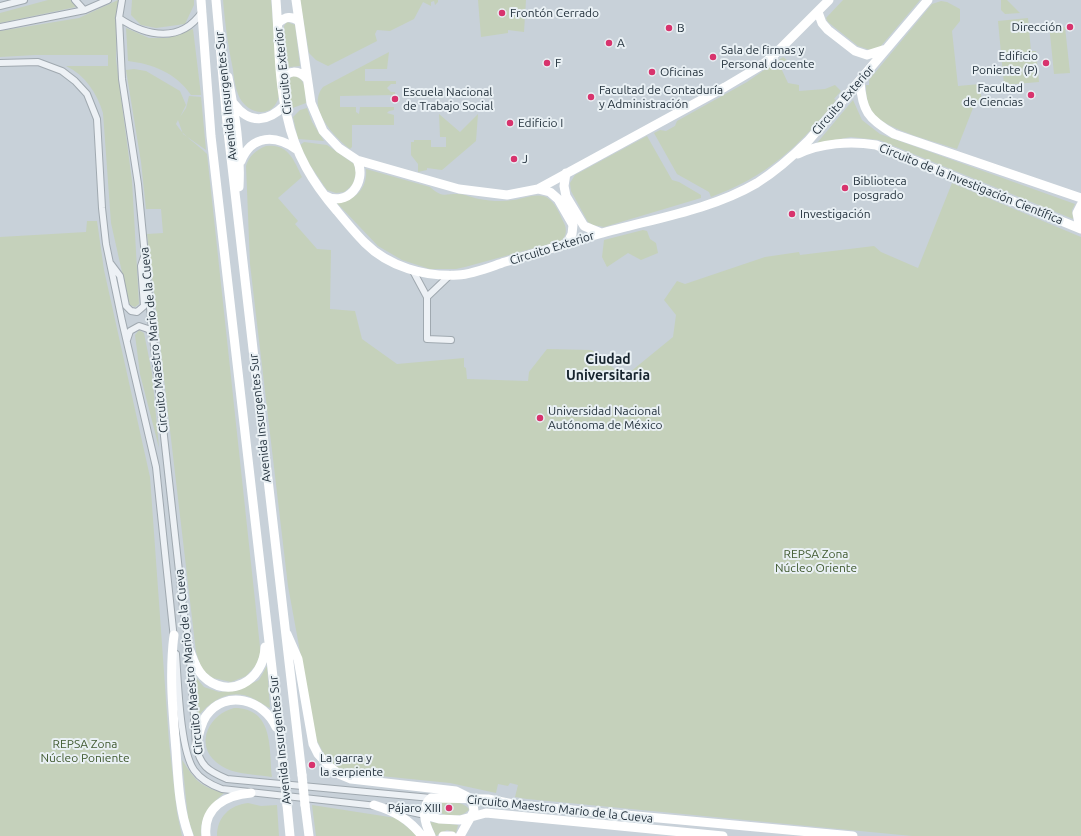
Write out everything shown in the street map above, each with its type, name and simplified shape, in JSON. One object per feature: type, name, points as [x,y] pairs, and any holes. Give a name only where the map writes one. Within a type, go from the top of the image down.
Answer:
[{"type":"street","points":[[0,6],[24,0]]},
{"type":"street","points":[[75,0],[84,10]]},
{"type":"street","points":[[0,27],[84,10],[108,0]]},
{"type":"street","name":"Circuito Maestro Mario de la Cueva","points":[[122,0],[119,18],[122,79],[138,184],[153,338],[183,607],[190,651],[196,748],[199,759],[211,772],[227,779],[431,798],[488,799],[526,806],[853,836]]},
{"type":"street","name":"Avenida Insurgentes Sur","points":[[201,0],[210,136],[290,835]]},
{"type":"street","name":"Avenida Insurgentes Sur","points":[[216,0],[226,115],[309,836]]},
{"type":"street","name":"Circuito Exterior","points":[[276,0],[285,105],[296,149],[307,171],[322,194],[365,243],[388,260],[413,271],[432,275],[451,275],[478,271],[601,233],[631,227],[707,204],[742,191],[770,174],[791,158],[809,140],[928,0]]},
{"type":"street","name":"Circuito Exterior","points":[[296,0],[307,79],[312,103],[323,131],[334,144],[357,160],[427,181],[481,193],[507,195],[538,189],[725,87],[762,65],[829,0]]},
{"type":"street","points":[[119,18],[138,29],[150,33],[169,34],[184,29],[195,23],[202,12]]},
{"type":"street","points":[[818,12],[822,23],[828,30],[855,51],[867,54],[886,50]]},
{"type":"street","points":[[278,23],[284,17],[292,17],[300,21]]},
{"type":"street","points":[[221,45],[234,104],[241,162],[238,213]]},
{"type":"street","name":"Circuito Maestro Mario de la Cueva","points":[[0,62],[28,61],[46,64],[69,76],[84,91],[95,110],[99,127],[102,208],[110,262],[156,467],[185,751],[188,761],[200,778],[209,784],[222,789],[374,805],[439,819],[460,820],[486,813],[723,836]]},
{"type":"street","points":[[282,81],[285,75],[293,72],[299,73],[307,79]]},
{"type":"street","name":"Circuito de la Investigación Científica","points":[[860,81],[861,97],[869,116],[880,126],[894,134],[1081,198]]},
{"type":"street","points":[[234,104],[245,115],[261,119],[275,115],[285,105]]},
{"type":"street","points":[[241,162],[244,154],[251,146],[266,139],[276,139],[296,149]]},
{"type":"street","name":"Circuito de la Investigación Científica","points":[[791,158],[808,150],[826,145],[862,143],[876,145],[1081,229]]},
{"type":"street","points":[[322,194],[331,198],[340,198],[352,192],[358,185],[361,176],[357,160]]},
{"type":"street","points":[[566,173],[564,186],[566,196],[584,226],[601,233]]},
{"type":"street","points":[[538,189],[550,192],[558,199],[569,219],[572,225],[572,230],[567,244]]},
{"type":"street","points":[[1081,205],[1077,213],[1081,229]]},
{"type":"street","points":[[110,262],[120,276],[127,308],[131,311],[137,312],[144,306],[141,266],[144,255]]},
{"type":"street","points":[[413,271],[427,297],[427,339],[451,340]]},
{"type":"street","points":[[427,297],[451,275]]},
{"type":"street","points":[[127,341],[130,331],[139,326],[148,328],[153,338]]},
{"type":"street","points":[[190,651],[200,672],[210,681],[231,686],[248,681],[258,672],[264,659],[266,615]]},
{"type":"street","points":[[285,630],[298,659],[313,744],[318,754],[339,774],[351,779],[456,791],[472,799],[474,805],[472,816],[462,829],[460,836]]},
{"type":"street","points":[[174,634],[170,682],[178,772],[184,818],[189,836]]},
{"type":"street","points":[[196,748],[200,728],[206,716],[217,706],[236,701],[249,702],[263,708],[275,723],[280,739]]},
{"type":"street","points":[[206,836],[208,817],[217,804],[235,794],[251,793]]},
{"type":"street","points":[[431,798],[426,802],[424,809],[426,826],[431,836]]},
{"type":"street","points":[[374,805],[388,809],[401,816],[412,824],[422,836]]},
{"type":"street","points":[[443,836],[452,836]]},
{"type":"shaded area","name":"Universidad Nacional Autónoma de México","points":[[0,0],[1081,0],[1081,836],[0,836]]},
{"type":"green space","points":[[48,0],[72,0],[76,7],[0,23],[0,13]]},
{"type":"green space","points":[[118,0],[116,59],[132,181],[139,304],[135,307],[130,305],[128,299],[111,223],[103,113],[94,92],[89,85],[79,74],[66,66],[108,66],[108,55],[35,55],[0,57],[0,31],[79,18]]},
{"type":"green space","points":[[132,0],[194,0],[194,5],[185,24],[156,28],[141,25],[131,15]]},
{"type":"green space","points":[[223,0],[271,0],[279,96],[276,104],[265,112],[252,110],[242,101],[237,91],[228,44]]},
{"type":"green space","points":[[300,0],[438,0],[438,2],[435,5],[434,1],[431,2],[431,6],[423,2],[414,19],[390,31],[377,30],[375,34],[377,41],[328,66],[316,60],[309,53]]},
{"type":"green space","name":"Frontón Cerrado","points":[[478,0],[526,0],[524,32],[508,30],[508,33],[481,37]]},
{"type":"green space","points":[[843,0],[920,0],[880,47],[870,50],[858,46],[828,22],[826,18]]},
{"type":"green space","points":[[1001,0],[1007,0],[1020,13],[1005,14],[1001,10]]},
{"type":"green space","points":[[941,1],[947,2],[960,9],[960,21],[952,31],[958,86],[980,84],[982,104],[975,103],[957,149],[912,135],[880,120],[870,107],[866,93],[866,85],[869,85],[869,80],[932,4]]},
{"type":"green space","points":[[1028,18],[1031,51],[1036,51],[1039,82],[1004,85],[998,21]]},
{"type":"green space","points":[[287,22],[295,25],[300,66],[290,67],[287,69],[284,26]]},
{"type":"green space","points":[[1049,24],[1057,24],[1058,28],[1065,27],[1070,73],[1054,74]]},
{"type":"green space","points":[[126,28],[149,38],[167,38],[193,29],[201,95],[191,95],[185,87],[171,75],[155,67],[128,61]]},
{"type":"green space","points":[[389,52],[387,69],[365,69],[365,81],[396,81],[396,84],[391,84],[387,88],[391,92],[395,92],[395,95],[340,96],[340,107],[356,107],[356,112],[359,114],[360,107],[394,107],[394,110],[387,113],[394,115],[394,125],[352,125],[352,147],[350,149],[337,137],[324,121],[318,103],[319,95],[323,87]]},
{"type":"green space","points":[[783,57],[788,61],[781,68],[788,83],[799,85],[799,91],[825,89],[835,85],[841,91],[834,99],[836,100],[823,117],[795,146],[765,170],[731,189],[711,197],[709,192],[677,174],[654,133],[660,130],[666,131],[675,126],[677,121],[747,82]]},
{"type":"green space","points":[[134,69],[146,71],[180,91],[186,105],[180,117],[186,108],[189,96],[201,97],[206,150],[187,137],[207,154],[260,647],[260,655],[256,665],[246,676],[231,682],[213,678],[202,670],[196,652],[147,234],[163,233],[161,209],[146,209],[141,162],[126,70]],"holes":[[[178,120],[182,132],[176,124]]]},
{"type":"green space","points":[[294,75],[303,83],[306,103],[290,109],[287,81]]},
{"type":"green space","points":[[853,100],[862,120],[880,134],[1075,204],[1072,210],[1073,219],[879,140],[851,137],[817,143]]},
{"type":"green space","points":[[307,108],[312,122],[324,141],[298,139],[293,117],[300,110]]},
{"type":"green space","points":[[439,114],[460,132],[478,114],[476,141],[442,170],[427,168],[427,170],[418,172],[418,164],[411,155],[411,142],[414,142],[414,140],[431,140],[431,147],[446,147],[446,137],[440,137]]},
{"type":"green space","points":[[647,136],[672,180],[679,182],[701,195],[701,198],[604,227],[593,225],[588,222],[571,191],[570,183],[575,175]]},
{"type":"green space","points":[[304,142],[327,145],[354,164],[356,173],[353,184],[344,192],[336,193],[327,190],[310,165],[300,145]]},
{"type":"green space","name":"REPSA Zona Núcleo Oriente","points":[[266,146],[280,147],[285,150],[293,159],[302,177],[278,198],[298,221],[295,224],[317,249],[331,250],[330,309],[355,311],[362,339],[397,364],[464,358],[464,367],[466,368],[467,379],[528,381],[529,372],[547,349],[592,350],[624,377],[673,337],[676,315],[664,300],[677,281],[685,284],[765,257],[799,252],[800,255],[874,246],[881,252],[918,268],[952,183],[1081,237],[1081,836],[912,836],[527,799],[515,797],[518,785],[510,783],[508,786],[498,784],[496,793],[450,783],[351,773],[335,766],[324,754],[316,739],[288,586],[250,264],[246,166],[253,154]]},
{"type":"green space","points":[[366,169],[430,187],[443,195],[461,194],[492,201],[509,201],[531,196],[545,197],[554,204],[558,210],[565,225],[565,235],[560,241],[456,269],[430,269],[402,260],[378,246],[337,203],[349,200],[359,192],[365,182]]},
{"type":"green space","name":"REPSA Zona Núcleo Poniente","points":[[87,221],[97,221],[104,270],[150,477],[169,742],[177,813],[182,836],[0,836],[0,237],[86,232]]},
{"type":"green space","points":[[643,230],[647,231],[650,239],[656,243],[658,253],[641,260],[628,253],[607,267],[602,257],[604,240]]},
{"type":"green space","points":[[139,330],[144,333],[152,373],[159,448],[140,374],[135,335]]},
{"type":"green space","points":[[267,666],[270,708],[247,696],[237,694],[224,696],[218,699],[198,716],[194,675],[204,687],[219,692],[238,690],[259,680]]},
{"type":"green space","points":[[234,708],[247,710],[256,715],[263,722],[269,742],[272,777],[235,772],[216,762],[209,754],[206,746],[208,730],[218,716],[225,711]]},
{"type":"green space","points":[[182,760],[199,782],[209,788],[224,793],[206,812],[202,823],[201,836],[194,836],[188,818]]},
{"type":"green space","points":[[438,802],[458,803],[469,809],[461,815],[446,815],[436,811],[433,808],[433,805]]},
{"type":"green space","points":[[248,803],[261,806],[277,805],[279,836],[217,836],[219,823],[226,813],[236,806]]},
{"type":"green space","points":[[312,805],[396,818],[418,836],[316,836]]},
{"type":"green space","points":[[430,822],[458,825],[456,833],[447,830],[436,836]]},
{"type":"place","name":"Frontón Cerrado","points":[[502,13]]},
{"type":"place","name":"Dirección","points":[[1070,27]]},
{"type":"place","name":"B","points":[[669,28]]},
{"type":"place","name":"A","points":[[609,43]]},
{"type":"place","name":"Sala de firmas y Personal docente","points":[[713,57]]},
{"type":"place","name":"F","points":[[547,63]]},
{"type":"place","name":"Edificio Poniente (P)","points":[[1046,63]]},
{"type":"place","name":"Oficinas","points":[[652,72]]},
{"type":"place","name":"Facultad de Ciencias","points":[[1031,95]]},
{"type":"place","name":"Facultad de Contaduría y Administración","points":[[591,97]]},
{"type":"place","name":"Escuela Nacional de Trabajo Social","points":[[395,99]]},
{"type":"place","name":"Edificio I","points":[[510,123]]},
{"type":"place","name":"J","points":[[514,159]]},
{"type":"place","name":"Biblioteca posgrado","points":[[845,188]]},
{"type":"place","name":"Investigación","points":[[792,214]]},
{"type":"place","name":"Universidad Nacional Autónoma de México","points":[[540,418]]},
{"type":"place","name":"La garra y la serpiente","points":[[312,765]]},
{"type":"place","name":"Pájaro XIII","points":[[449,808]]},
{"type":"district","name":"Ciudad Universitaria","points":[[608,368]]}]
